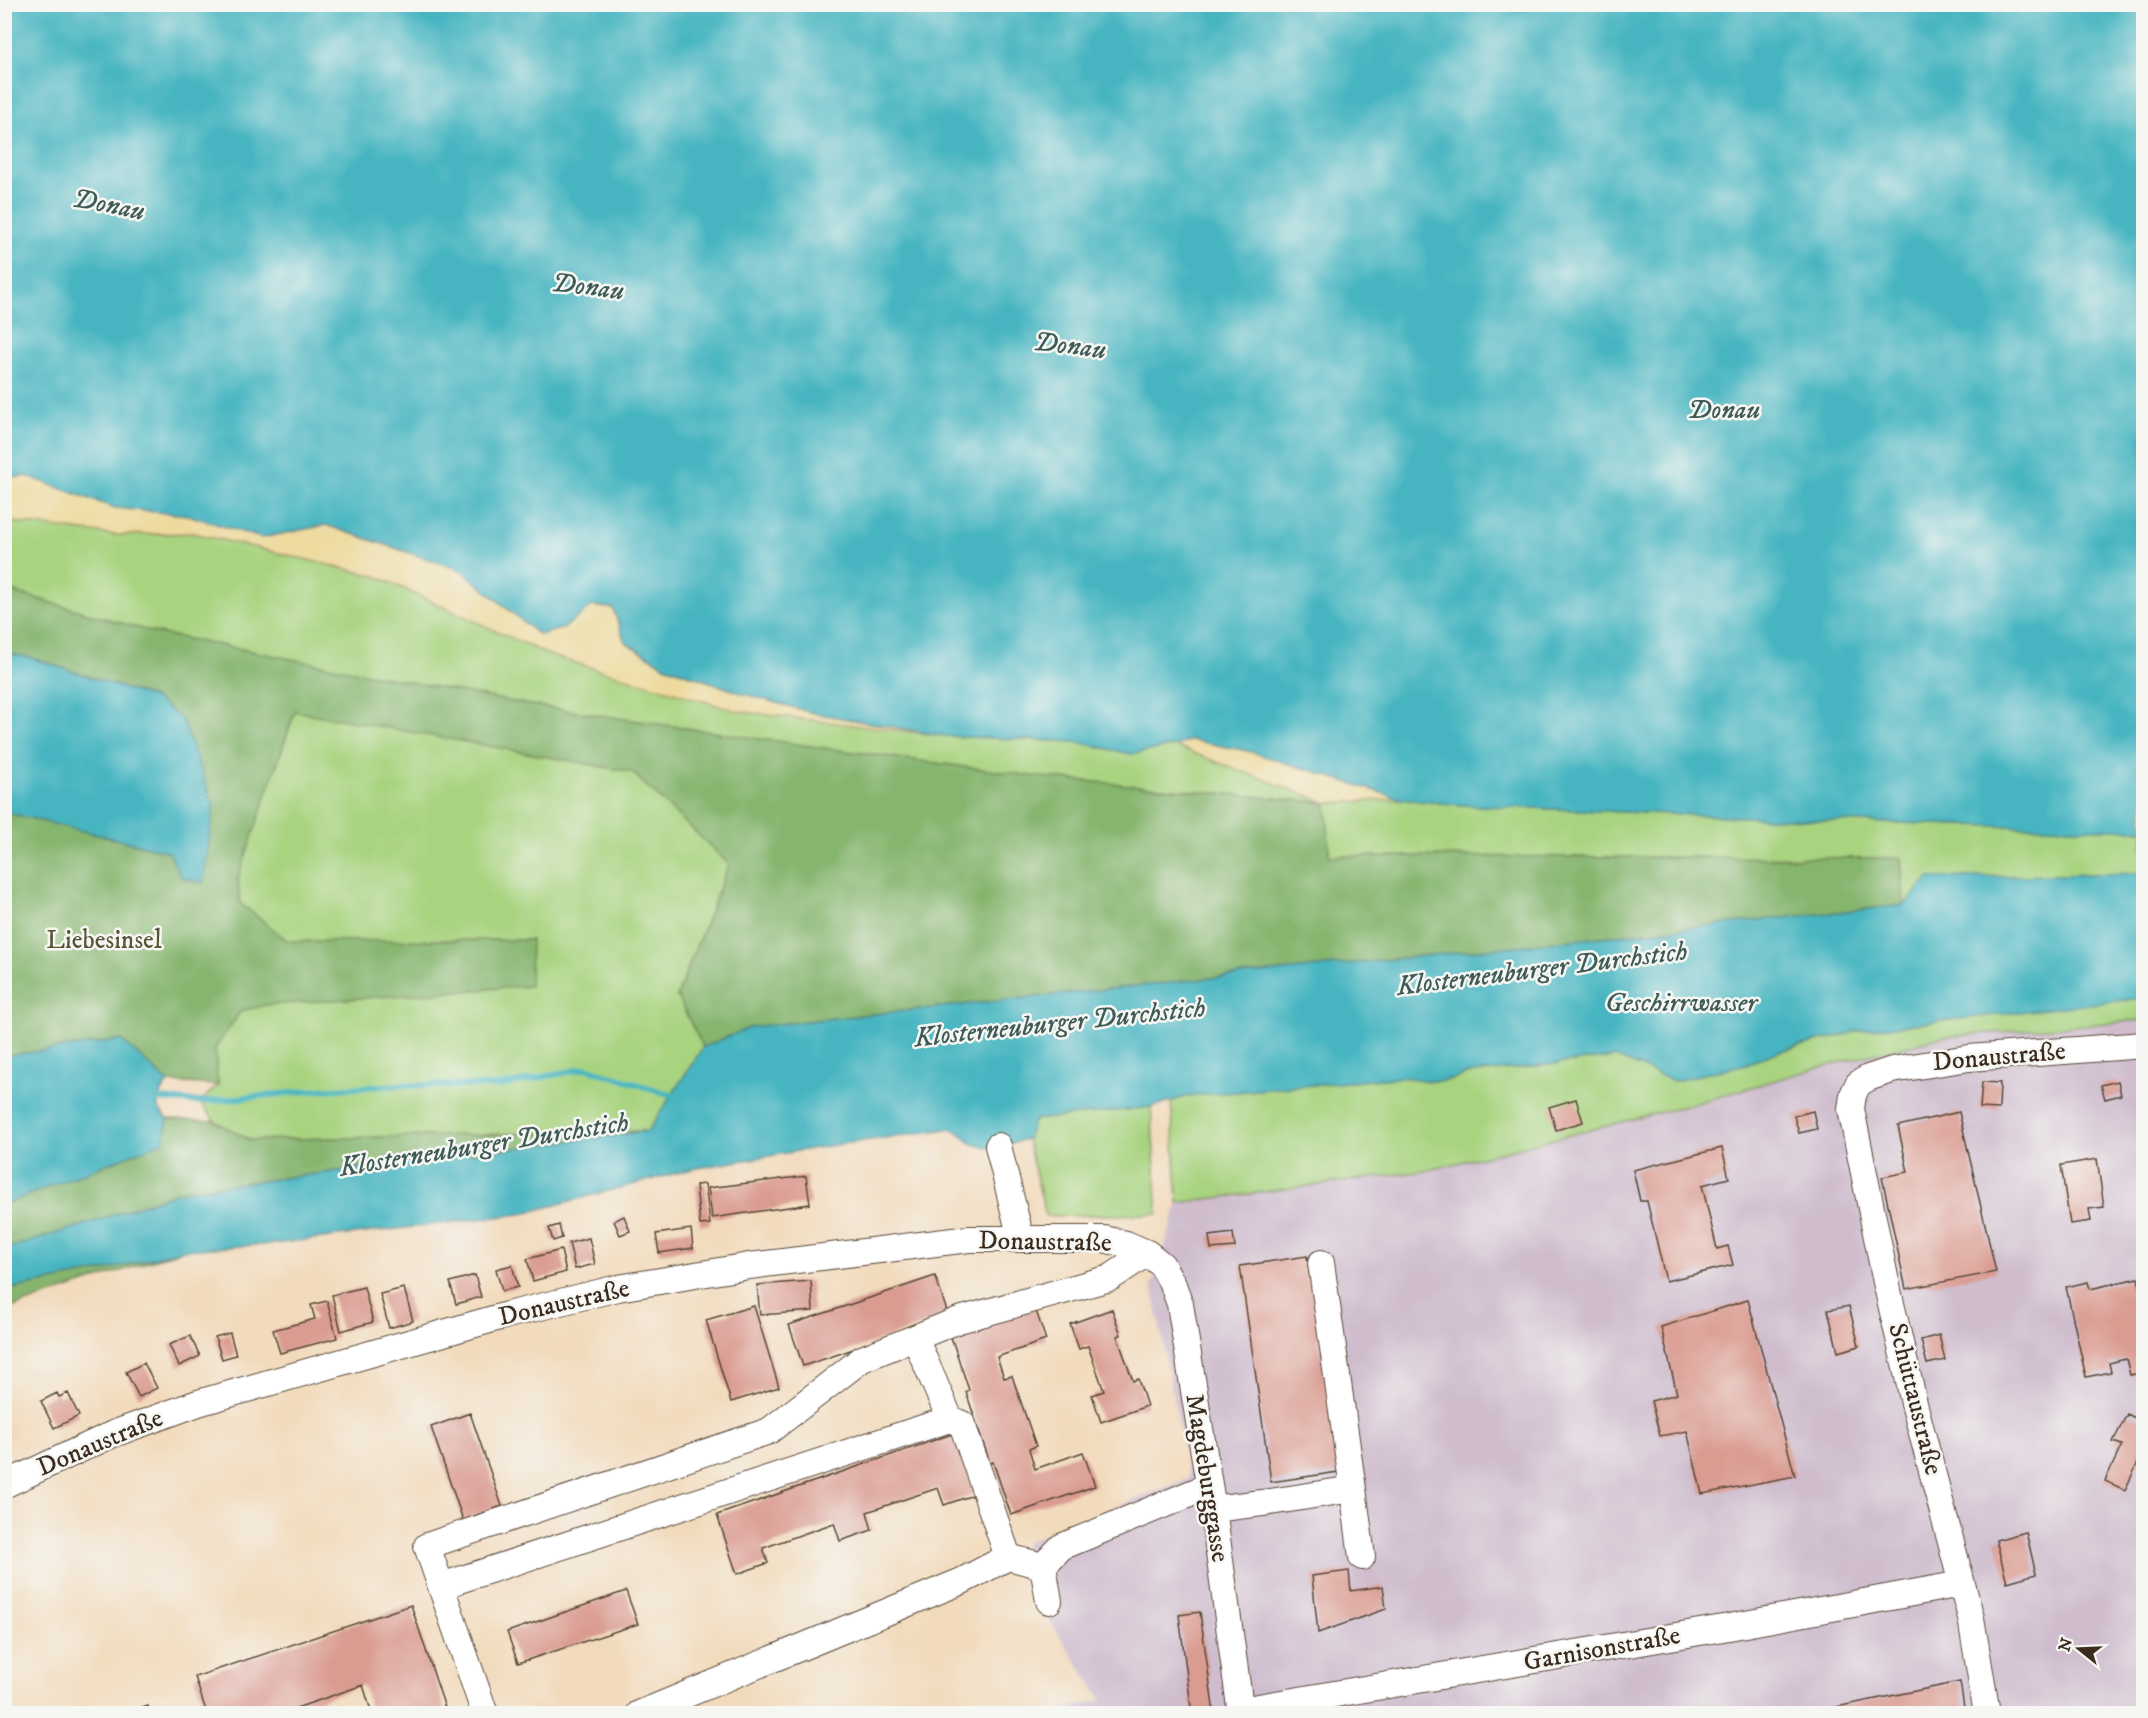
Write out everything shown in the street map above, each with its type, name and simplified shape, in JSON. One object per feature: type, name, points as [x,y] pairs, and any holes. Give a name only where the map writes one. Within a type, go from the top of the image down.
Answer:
[{"type":"street","name":"Donaustraße","points":[[1858,1084],[1868,1078],[1917,1065],[1977,1057],[2144,1045]]},
{"type":"street","name":"Schüttaustraße","points":[[1858,1084],[1853,1095],[1851,1109],[1886,1282],[1914,1403],[1971,1618],[1987,1713]]},
{"type":"street","points":[[998,1146],[1021,1239]]},
{"type":"street","name":"Donaustraße","points":[[4,1485],[113,1434],[198,1403],[406,1342],[618,1288],[749,1266],[969,1239],[1104,1239],[1126,1244],[1147,1253]]},
{"type":"street","points":[[486,1713],[427,1546],[769,1431],[862,1359],[959,1320],[1110,1278],[1147,1253]]},
{"type":"street","name":"Magdeburggasse","points":[[1147,1253],[1162,1265],[1180,1304],[1211,1497],[1241,1712]]},
{"type":"street","points":[[1322,1263],[1362,1557]]},
{"type":"street","points":[[915,1338],[950,1419]]},
{"type":"street","points":[[441,1586],[950,1419],[962,1424],[1008,1557]]},
{"type":"street","points":[[1043,1566],[1061,1547],[1211,1497],[1270,1502],[1353,1489]]},
{"type":"street","points":[[639,1713],[962,1581],[1008,1557],[1043,1566]]},
{"type":"street","points":[[1043,1566],[1049,1601]]},
{"type":"street","name":"Garnisonstraße","points":[[1241,1712],[1961,1584]]},
{"type":"shaded area","points":[[2143,1020],[2143,1713],[1046,1713],[1102,1700],[1020,1576],[1026,1542],[1189,1478],[1152,1286],[1178,1203],[1425,1171],[1682,1107],[1821,1067],[1943,1037]]},
{"type":"green space","points":[[5,521],[116,535],[193,533],[376,576],[549,655],[945,736],[1077,742],[1131,754],[1175,746],[1327,803],[1401,799],[1462,805],[1861,822],[2143,830],[2143,873],[1929,878],[1904,905],[1901,858],[1329,856],[1326,803],[1040,777],[809,746],[530,705],[152,632],[5,589]]},
{"type":"green space","name":"Liebesinsel","points":[[4,589],[152,632],[530,705],[1040,777],[1327,803],[1329,856],[1901,858],[1904,905],[752,1027],[703,1047],[677,996],[729,864],[632,772],[295,711],[238,878],[240,903],[288,941],[531,940],[530,986],[266,1005],[241,1011],[215,1048],[218,1085],[168,1082],[121,1040],[5,1056],[5,812],[169,852],[182,877],[154,698],[29,657],[5,653]]},
{"type":"green space","points":[[295,711],[632,772],[729,864],[677,996],[703,1047],[648,1131],[249,1140],[215,1121],[200,1102],[218,1085],[215,1048],[241,1011],[531,940],[288,941],[240,903],[238,878]]},
{"type":"green space","points":[[2143,992],[2143,1020],[1943,1037],[1821,1067],[1682,1107],[1425,1171],[1178,1203],[1171,1101],[1189,1096],[1405,1077],[1443,1081],[1467,1074],[1615,1057],[1674,1081],[1746,1064],[1780,1051],[1862,1030]]},
{"type":"green space","points":[[1151,1107],[1158,1214],[1046,1216],[1027,1139],[1033,1120]]},
{"type":"green space","points":[[168,1119],[215,1121],[249,1140],[648,1131],[182,1191],[5,1249],[5,1204],[163,1142]]},
{"type":"green space","points":[[183,1250],[5,1310],[4,1290],[107,1270]]},
{"type":"sand","points":[[27,476],[115,508],[188,515],[261,538],[325,525],[461,570],[539,635],[564,628],[592,606],[613,609],[625,642],[665,666],[741,693],[813,713],[945,736],[737,711],[549,655],[376,576],[193,533],[116,535],[5,521],[5,478]]},
{"type":"sand","points":[[1191,740],[1248,751],[1401,799],[1327,803],[1175,746]]},
{"type":"water","name":"Donau","points":[[5,4],[2143,5],[2143,830],[1861,822],[1462,805],[1401,799],[1248,751],[1191,740],[1175,746],[1131,754],[1077,742],[945,736],[813,713],[741,693],[665,666],[625,642],[613,608],[592,606],[564,628],[539,635],[461,570],[326,525],[261,538],[188,515],[115,508],[27,476],[5,478]]},
{"type":"water","points":[[4,653],[29,657],[154,698],[182,719],[214,806],[203,883],[181,877],[169,852],[5,812]]},
{"type":"water","name":"Geschirrwasser","points":[[2143,873],[2143,998],[1862,1030],[1780,1051],[1746,1064],[1674,1081],[1615,1057],[1467,1074],[1443,1081],[1405,1077],[1189,1096],[1151,1107],[1034,1120],[1027,1139],[999,1146],[978,1146],[956,1131],[948,1129],[828,1146],[692,1169],[521,1214],[273,1244],[183,1250],[107,1270],[5,1290],[5,1249],[182,1191],[648,1131],[703,1047],[751,1027],[1904,905],[1929,878]]},
{"type":"water","points":[[121,1040],[168,1082],[158,1099],[158,1108],[168,1119],[163,1142],[5,1204],[5,1056]]},
{"type":"building","points":[[2118,1081],[2121,1095],[2105,1099],[2101,1085]]},
{"type":"building","points":[[1982,1082],[2000,1083],[1999,1109],[1980,1108]]},
{"type":"building","points":[[1576,1099],[1583,1122],[1556,1130],[1549,1107]]},
{"type":"building","points":[[1813,1111],[1817,1129],[1799,1133],[1794,1116]]},
{"type":"building","points":[[1959,1112],[1996,1272],[1906,1289],[1882,1177],[1908,1172],[1898,1126]]},
{"type":"building","points":[[1722,1148],[1729,1178],[1702,1185],[1717,1249],[1728,1246],[1733,1265],[1666,1281],[1647,1201],[1640,1201],[1633,1170]]},
{"type":"building","points":[[2097,1159],[2104,1207],[2089,1209],[2091,1221],[2070,1224],[2061,1165]]},
{"type":"building","points":[[806,1176],[810,1204],[712,1218],[708,1188]]},
{"type":"building","points":[[705,1184],[710,1224],[700,1225],[696,1185]]},
{"type":"building","points":[[624,1216],[630,1231],[620,1235],[614,1221]]},
{"type":"building","points":[[559,1225],[562,1238],[553,1241],[549,1228]]},
{"type":"building","points":[[691,1229],[693,1248],[659,1253],[656,1234]]},
{"type":"building","points":[[1233,1233],[1235,1247],[1211,1249],[1209,1236]]},
{"type":"building","points":[[589,1238],[595,1264],[575,1269],[569,1243]]},
{"type":"building","points":[[561,1250],[566,1272],[533,1281],[527,1259]]},
{"type":"building","points":[[1307,1256],[1338,1472],[1271,1482],[1240,1266]]},
{"type":"building","points":[[512,1265],[518,1287],[502,1291],[496,1269]]},
{"type":"building","points":[[475,1275],[481,1297],[456,1304],[450,1282]]},
{"type":"building","points":[[935,1276],[949,1317],[803,1366],[789,1325]]},
{"type":"building","points":[[2138,1278],[2144,1303],[2144,1372],[2130,1375],[2126,1359],[2109,1363],[2111,1372],[2086,1377],[2066,1287],[2088,1282],[2090,1289]]},
{"type":"building","points":[[811,1281],[813,1311],[760,1315],[757,1285]]},
{"type":"building","points":[[364,1287],[373,1322],[341,1331],[332,1295]]},
{"type":"building","points":[[404,1288],[413,1321],[389,1328],[380,1294]]},
{"type":"building","points":[[1748,1300],[1795,1476],[1702,1494],[1687,1431],[1660,1436],[1651,1401],[1677,1394],[1661,1327]]},
{"type":"building","points":[[327,1301],[337,1338],[280,1353],[273,1330],[315,1319],[311,1305]]},
{"type":"building","points":[[1034,1305],[1046,1340],[997,1357],[1004,1378],[1012,1376],[1036,1446],[1029,1449],[1035,1469],[1083,1452],[1095,1486],[1011,1515],[993,1462],[990,1463],[966,1392],[969,1390],[950,1334]]},
{"type":"building","points":[[754,1306],[779,1387],[731,1402],[706,1320]]},
{"type":"building","points":[[1849,1306],[1859,1346],[1838,1352],[1828,1310]]},
{"type":"building","points":[[1112,1309],[1121,1335],[1117,1336],[1133,1381],[1138,1379],[1147,1406],[1101,1422],[1092,1395],[1104,1391],[1088,1346],[1079,1349],[1070,1324]]},
{"type":"building","points":[[230,1333],[236,1355],[222,1359],[215,1337]]},
{"type":"building","points":[[1939,1335],[1945,1360],[1927,1364],[1921,1340]]},
{"type":"building","points":[[190,1336],[200,1356],[179,1366],[169,1345]]},
{"type":"building","points":[[144,1363],[157,1388],[139,1397],[126,1372]]},
{"type":"building","points":[[57,1393],[59,1397],[68,1393],[79,1416],[54,1428],[41,1401]]},
{"type":"building","points":[[470,1413],[502,1506],[463,1520],[431,1427]]},
{"type":"building","points":[[2127,1414],[2144,1422],[2144,1450],[2125,1490],[2105,1481],[2122,1445],[2113,1442]]},
{"type":"building","points":[[955,1433],[976,1494],[944,1505],[938,1488],[867,1512],[872,1530],[840,1541],[834,1523],[763,1548],[768,1563],[737,1574],[717,1515]]},
{"type":"building","points":[[2026,1532],[2036,1574],[2007,1582],[1996,1540]]},
{"type":"building","points":[[1349,1571],[1351,1591],[1383,1586],[1386,1609],[1318,1633],[1312,1576]]},
{"type":"building","points":[[626,1591],[638,1624],[518,1663],[507,1632]]},
{"type":"building","points":[[411,1605],[447,1714],[372,1714],[363,1685],[279,1714],[207,1714],[195,1677]]},
{"type":"building","points":[[1200,1612],[1214,1714],[1192,1714],[1179,1615]]},
{"type":"building","points":[[1960,1682],[1965,1714],[1811,1714],[1811,1712]]},
{"type":"building","points":[[148,1706],[150,1714],[128,1714],[128,1713]]},
{"type":"waterway","points":[[158,1099],[200,1102],[398,1085],[500,1086],[586,1068],[678,1097]]},
{"type":"water label","name":"Klosterneuburger Durchstich","points":[[1542,969]]},
{"type":"water label","name":"Klosterneuburger Durchstich","points":[[1060,1023]]},
{"type":"water label","name":"Klosterneuburger Durchstich","points":[[484,1145]]}]
